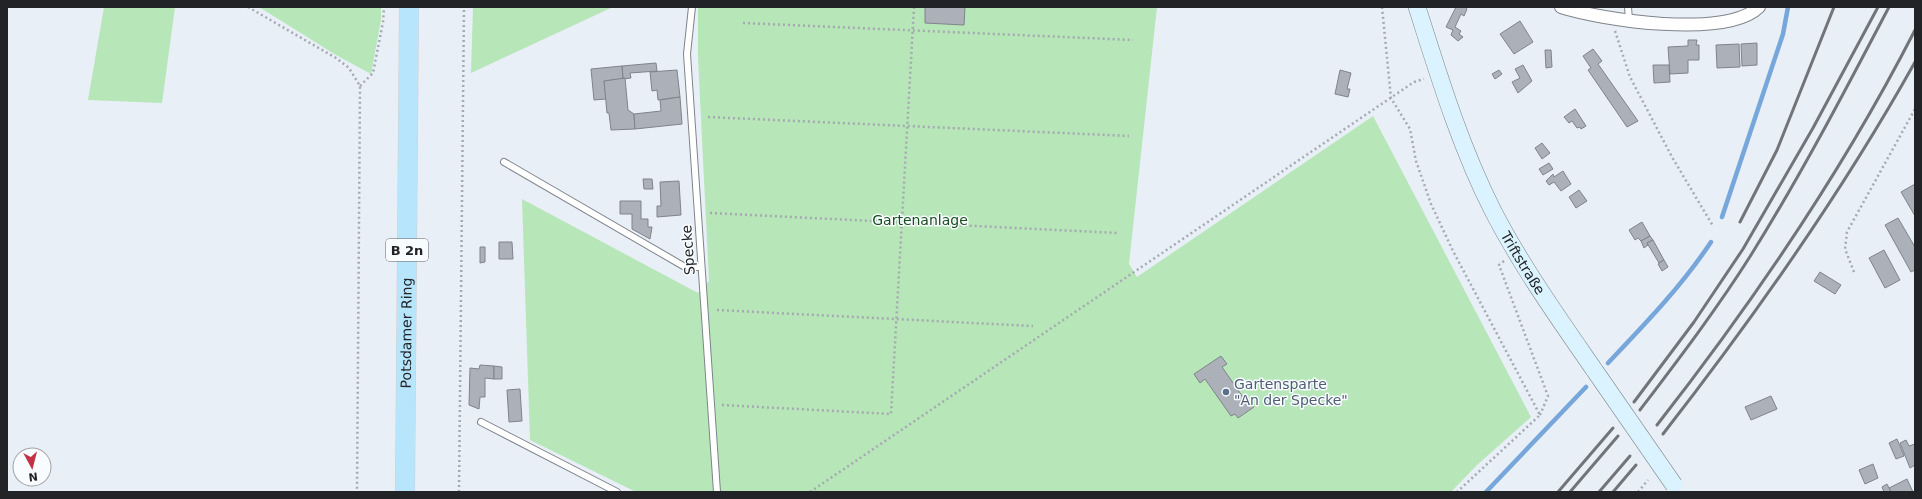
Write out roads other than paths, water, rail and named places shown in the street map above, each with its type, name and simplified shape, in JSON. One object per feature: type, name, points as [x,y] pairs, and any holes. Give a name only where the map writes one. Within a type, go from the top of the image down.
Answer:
[{"type":"main road","name":"Potsdamer Ring","points":[[405,492],[409,7]]},
{"type":"main road","name":"Triftstraße","points":[[1417,7],[1438,74],[1477,177],[1515,252],[1595,372],[1677,489]]},
{"type":"street","points":[[1561,7],[1585,14],[1623,20],[1698,25],[1713,24],[1745,16],[1758,7]]},
{"type":"lane","name":"Specke","points":[[692,7],[687,54],[717,492]]},
{"type":"lane","points":[[1623,20],[1628,7]]},
{"type":"lane","points":[[504,162],[685,267],[701,267]]},
{"type":"lane","points":[[481,422],[617,492]]},
{"type":"waterway","points":[[1722,217],[1783,34],[1788,7]]},
{"type":"waterway","points":[[1608,363],[1675,290],[1711,242]]},
{"type":"waterway","points":[[1486,492],[1586,387]]},
{"type":"railway","points":[[1740,222],[1777,150],[1834,7]]},
{"type":"railway","points":[[1634,402],[1694,322],[1743,249],[1813,128],[1878,7]]},
{"type":"railway","points":[[1640,410],[1711,315],[1751,255],[1805,164],[1889,7]]},
{"type":"railway","points":[[1657,425],[1728,331],[1795,234],[1858,134],[1915,30]]},
{"type":"railway","points":[[1663,434],[1731,345],[1796,253],[1858,159],[1915,62]]},
{"type":"railway","points":[[1558,492],[1613,428]]},
{"type":"railway","points":[[1570,492],[1618,436]]},
{"type":"railway","points":[[1599,492],[1630,456]]},
{"type":"railway","points":[[1613,492],[1636,465]]},
{"type":"place","name":"Gartensparte \"An der Specke\"","points":[[1226,392]]},
{"type":"park label","name":"Gartenanlage","points":[[920,220]]}]
